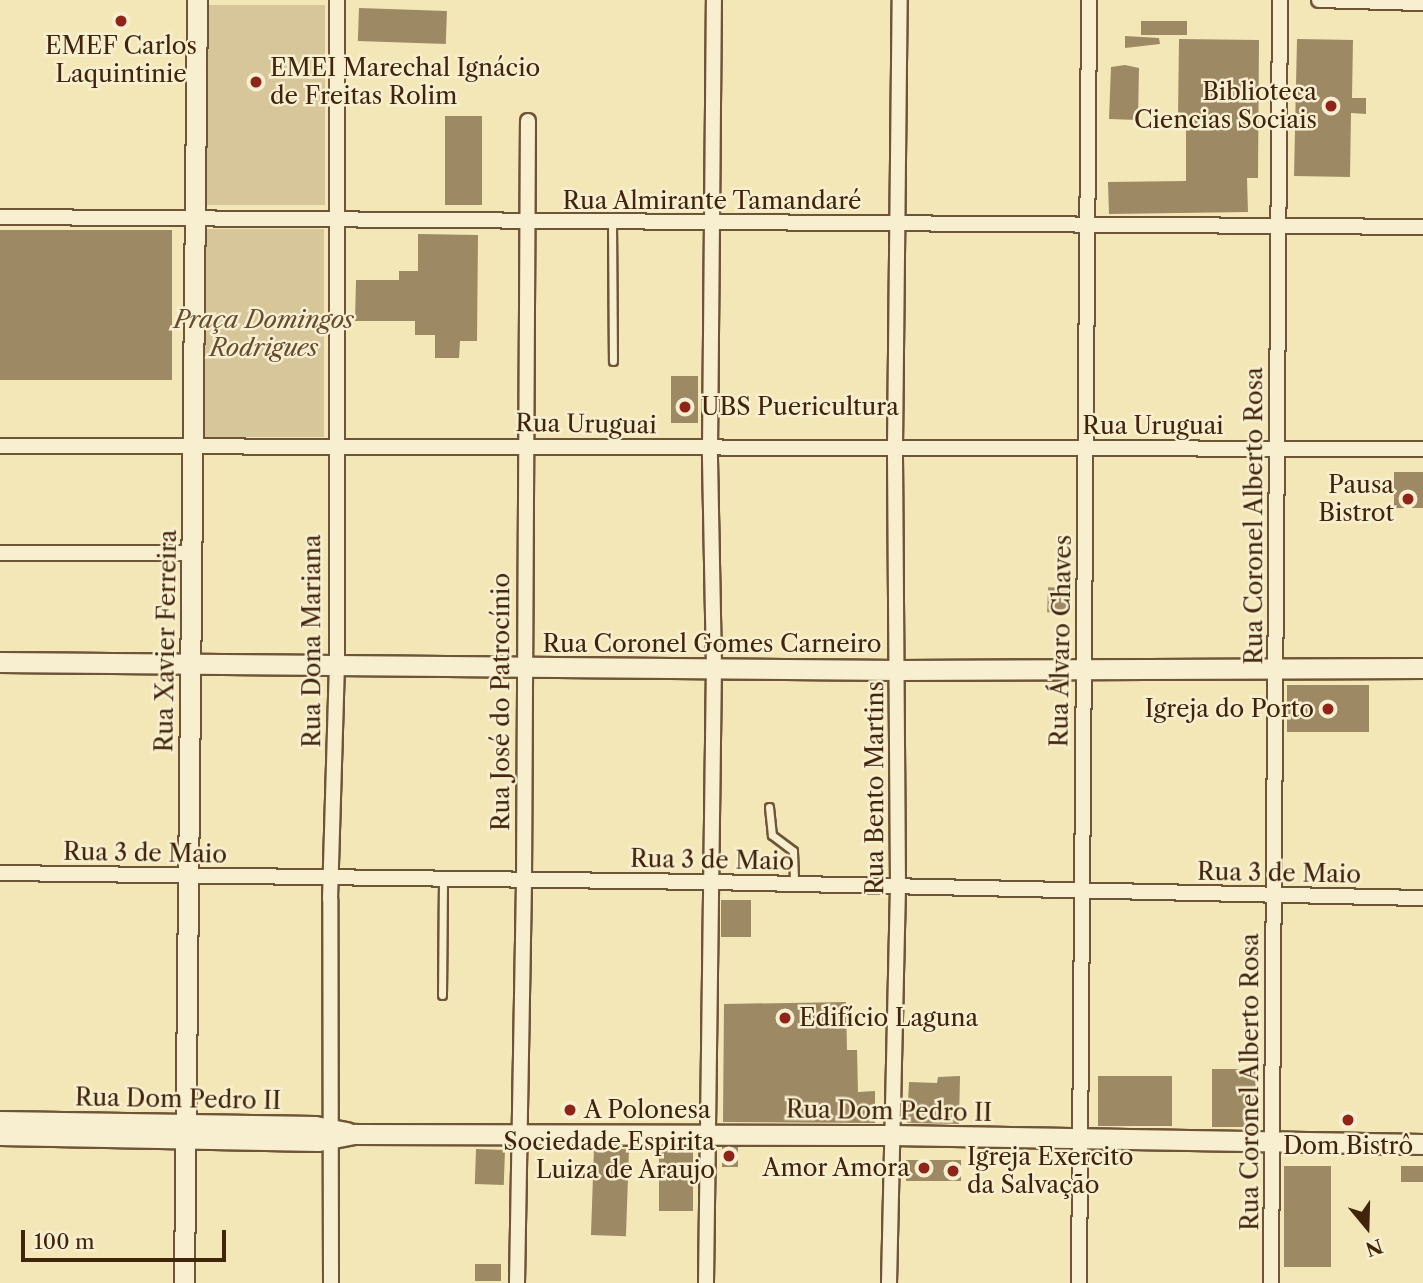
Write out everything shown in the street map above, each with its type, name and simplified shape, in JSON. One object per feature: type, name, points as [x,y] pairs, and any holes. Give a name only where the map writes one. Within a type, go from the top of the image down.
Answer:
[{"type":"street","name":"Rua Xavier Ferreira","points":[[184,1283],[197,0]]},
{"type":"street","name":"Rua Dona Mariana","points":[[331,1283],[331,878],[337,665],[337,0]]},
{"type":"street","points":[[706,1283],[714,667],[710,449],[714,0]]},
{"type":"street","name":"Rua Bento Martins","points":[[889,1283],[898,886],[899,670],[895,446],[900,0]]},
{"type":"street","name":"Rua Álvaro Chaves","points":[[1079,1283],[1083,667],[1088,448],[1089,0]]},
{"type":"street","name":"Rua Coronel Alberto Rosa","points":[[1271,1283],[1273,895],[1278,668],[1275,449],[1280,0]]},
{"type":"street","points":[[1319,0],[1423,2]]},
{"type":"street","name":"Rua José do Patrocínio","points":[[517,1283],[524,881],[523,667],[528,121]]},
{"type":"street","name":"Rua Almirante Tamandaré","points":[[0,217],[1423,227]]},
{"type":"street","name":"Rua Uruguai","points":[[0,446],[525,445],[710,449],[895,446],[1423,449]]},
{"type":"street","points":[[0,553],[191,553]]},
{"type":"street","name":"Rua Coronel Gomes Carneiro","points":[[0,662],[899,670],[1083,667],[1423,668]]},
{"type":"street","name":"Rua 3 de Maio","points":[[0,873],[710,882],[1423,898]]},
{"type":"street","name":"Rua Dom Pedro II","points":[[0,1121],[185,1131],[332,1134],[892,1135],[1423,1144]]},
{"type":"street","name":"Rua Dom Pedro II","points":[[0,1135],[185,1131]]},
{"type":"lane","points":[[612,222],[613,361]]},
{"type":"lane","points":[[769,807],[772,835],[793,851],[794,884]]},
{"type":"lane","points":[[442,995],[443,880]]},
{"type":"green space","points":[[205,5],[325,5],[325,205],[205,205]]},
{"type":"green space","name":"Praça Domingos Rodrigues","points":[[204,229],[324,229],[324,437],[204,437]]},
{"type":"building","points":[[359,8],[447,11],[446,44],[358,41]]},
{"type":"building","points":[[1141,21],[1187,21],[1187,35],[1141,35]]},
{"type":"building","points":[[1125,36],[1159,38],[1160,44],[1125,48]]},
{"type":"building","points":[[1179,39],[1259,40],[1258,178],[1247,178],[1248,212],[1109,214],[1108,182],[1186,181],[1186,126],[1171,126],[1172,115],[1178,115]]},
{"type":"building","name":"Biblioteca Ciencias Sociais","points":[[1297,39],[1353,40],[1352,98],[1366,98],[1366,114],[1351,113],[1350,177],[1294,176]]},
{"type":"building","points":[[1125,65],[1139,68],[1138,120],[1109,119],[1111,67]]},
{"type":"building","points":[[445,116],[482,116],[482,205],[445,205]]},
{"type":"building","points":[[0,230],[172,230],[172,380],[0,380]]},
{"type":"building","points":[[418,234],[478,235],[477,341],[460,341],[459,358],[435,358],[435,335],[415,335],[415,321],[355,321],[356,280],[399,280],[399,271],[418,271]]},
{"type":"building","name":"UBS Puericultura","points":[[671,376],[698,376],[698,423],[671,423]]},
{"type":"building","points":[[1394,472],[1423,472],[1423,508],[1394,508]]},
{"type":"building","points":[[1048,587],[1070,588],[1069,613],[1047,612]]},
{"type":"building","name":"Igreja do Porto","points":[[1287,685],[1369,685],[1369,732],[1287,732]]},
{"type":"building","points":[[721,900],[751,900],[751,937],[721,937]]},
{"type":"building","points":[[846,1002],[847,1050],[857,1050],[858,1092],[875,1091],[875,1123],[723,1122],[724,1004]]},
{"type":"building","points":[[1212,1069],[1256,1069],[1256,1127],[1212,1127]]},
{"type":"building","points":[[960,1076],[959,1124],[907,1123],[909,1082],[937,1083],[938,1077]]},
{"type":"building","points":[[1098,1076],[1172,1076],[1172,1126],[1098,1126]]},
{"type":"building","points":[[659,1147],[693,1147],[693,1211],[659,1211]]},
{"type":"building","name":"Sociedade Espirita Luiza de Araujo","points":[[722,1147],[738,1147],[738,1167],[722,1167]]},
{"type":"building","points":[[594,1148],[629,1149],[626,1236],[591,1235]]},
{"type":"building","points":[[476,1149],[505,1150],[504,1185],[475,1184]]},
{"type":"building","points":[[906,1160],[961,1160],[961,1181],[906,1181]]},
{"type":"building","points":[[1284,1166],[1331,1166],[1331,1267],[1284,1267]]},
{"type":"building","points":[[1401,1166],[1423,1166],[1423,1182],[1401,1182]]},
{"type":"building","points":[[475,1264],[501,1264],[501,1281],[475,1281]]},
{"type":"place","name":"EMEF Carlos Laquintinie","points":[[121,21]]},
{"type":"place","name":"EMEI Marechal Ignácio de Freitas Rolim","points":[[256,82]]},
{"type":"place","name":"Biblioteca Ciencias Sociais","points":[[1331,106]]},
{"type":"place","name":"UBS Puericultura","points":[[685,407]]},
{"type":"place","name":"Pausa Bistrot","points":[[1408,499]]},
{"type":"place","name":"Igreja do Porto","points":[[1328,709]]},
{"type":"place","name":"Edifício Laguna","points":[[785,1018]]},
{"type":"place","name":"A Polonesa","points":[[570,1110]]},
{"type":"place","name":"Dom Bistrô","points":[[1348,1120]]},
{"type":"place","name":"Sociedade Espirita Luiza de Araujo","points":[[729,1156]]},
{"type":"place","name":"Amor Amora","points":[[924,1168]]},
{"type":"place","name":"Igreja Exercito da Salvação","points":[[953,1171]]}]
